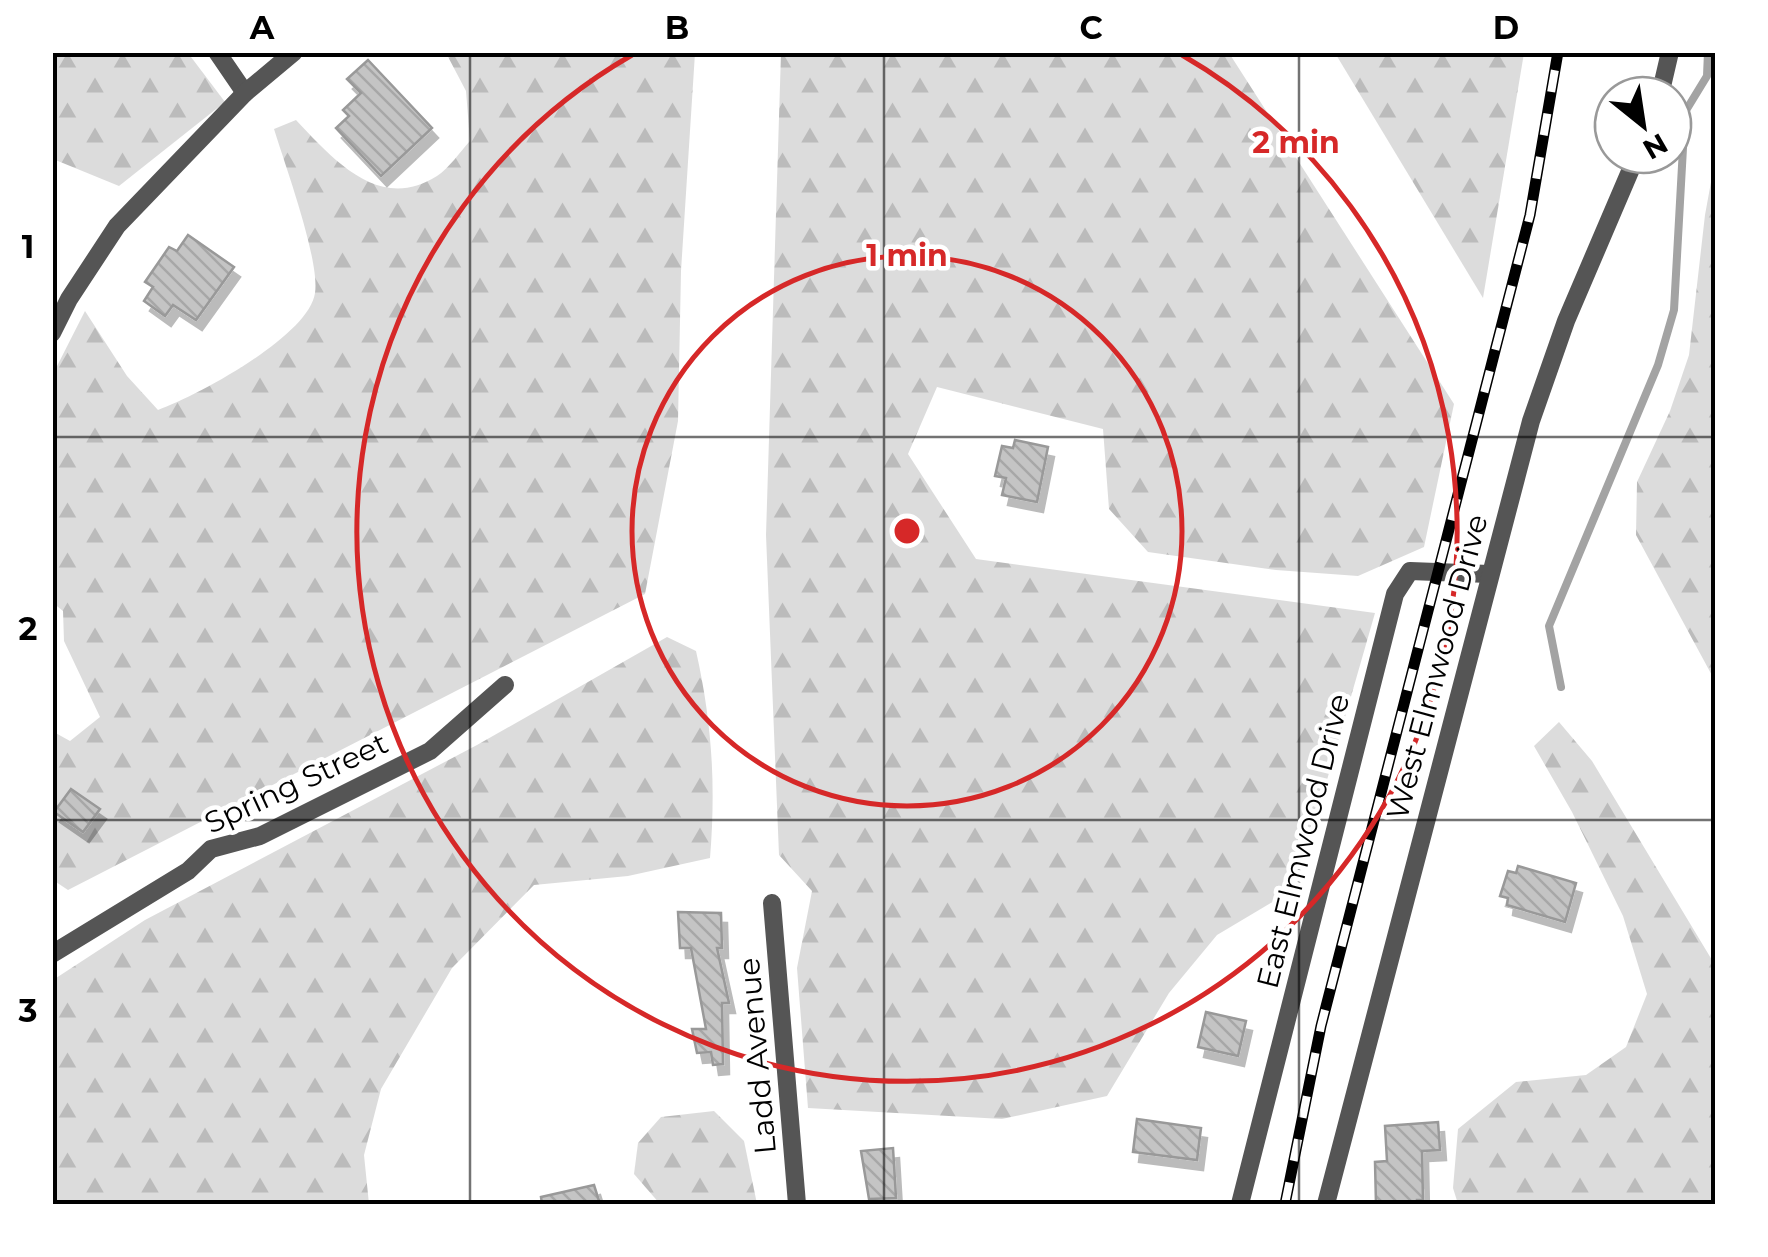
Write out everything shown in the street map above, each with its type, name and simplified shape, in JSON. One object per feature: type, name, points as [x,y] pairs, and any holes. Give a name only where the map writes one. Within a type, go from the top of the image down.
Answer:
[{"type":"street","points":[[217,52],[245,93]]},
{"type":"street","points":[[52,333],[69,299],[117,226],[245,93],[294,52]]},
{"type":"street","name":"West Elmwood Drive","points":[[1326,1204],[1531,422],[1560,338],[1629,175]]},
{"type":"street","name":"East Elmwood Drive","points":[[1240,1204],[1394,594],[1410,571],[1489,574]]},
{"type":"street","name":"Spring Street","points":[[52,954],[188,871],[211,849],[260,836],[430,751],[505,685]]},
{"type":"street","name":"Ladd Avenue","points":[[772,902],[797,1204]]},
{"type":"green space","points":[[52,53],[188,53],[225,102],[119,186],[53,159]]},
{"type":"green space","points":[[446,53],[695,53],[681,271],[678,421],[645,594],[68,890],[53,880],[52,731],[70,741],[100,717],[64,641],[63,611],[52,602],[53,374],[85,311],[127,376],[158,410],[223,378],[273,345],[308,310],[315,293],[307,236],[274,129],[296,120],[359,177],[396,188],[416,186],[441,173],[470,141],[466,91]]},
{"type":"green space","points":[[781,53],[1229,53],[1454,404],[1424,547],[1358,576],[1276,570],[1148,552],[1109,509],[1103,429],[937,387],[908,454],[976,559],[1375,613],[1306,853],[1276,900],[1217,935],[1169,993],[1107,1096],[1002,1119],[808,1108],[797,968],[812,891],[779,855],[766,535]]},
{"type":"green space","points":[[1335,53],[1524,53],[1483,298]]},
{"type":"green space","points":[[1715,160],[1715,681],[1636,535],[1637,482],[1670,411],[1689,355]]},
{"type":"green space","points":[[667,637],[696,651],[711,754],[710,858],[628,876],[534,885],[452,968],[381,1089],[364,1155],[369,1204],[53,1204],[53,980],[145,920],[477,745]]},
{"type":"green space","points":[[1559,722],[1592,761],[1715,965],[1715,1204],[1458,1204],[1453,1188],[1458,1129],[1516,1082],[1586,1075],[1626,1047],[1647,994],[1623,916],[1572,812],[1534,746]]},
{"type":"green space","points":[[714,1111],[744,1141],[757,1204],[660,1204],[634,1174],[638,1143],[661,1117]]},
{"type":"building","points":[[368,60],[432,128],[381,176],[336,128],[349,116],[343,110],[361,93],[347,79]]},
{"type":"building","points":[[188,235],[234,267],[196,320],[173,305],[165,316],[144,301],[153,287],[145,282],[169,247],[177,251]]},
{"type":"building","points":[[1015,440],[1048,447],[1037,502],[1002,495],[1006,478],[995,476],[1002,446],[1013,448]]},
{"type":"building","points":[[71,789],[100,809],[83,832],[54,812]]},
{"type":"building","points":[[1518,866],[1576,883],[1565,922],[1507,905],[1508,898],[1500,896],[1508,871],[1516,873]]},
{"type":"building","points":[[678,912],[721,913],[722,948],[717,948],[729,1003],[722,1003],[723,1064],[713,1065],[711,1052],[697,1053],[692,1029],[706,1029],[691,948],[680,948]]},
{"type":"building","points":[[1206,1012],[1246,1021],[1238,1056],[1198,1047]]},
{"type":"building","points":[[1137,1119],[1201,1128],[1197,1160],[1133,1152]]},
{"type":"building","points":[[1438,1122],[1440,1150],[1422,1151],[1423,1200],[1417,1200],[1417,1204],[1376,1204],[1375,1162],[1387,1161],[1385,1126]]},
{"type":"building","points":[[893,1148],[896,1198],[869,1199],[861,1151]]},
{"type":"building","points":[[594,1185],[600,1204],[542,1204],[541,1197]]},
{"type":"waterway","points":[[1561,687],[1549,626],[1658,365],[1674,310],[1685,112],[1707,76],[1708,52]]},
{"type":"railway","points":[[1285,1204],[1321,1026],[1530,215],[1558,52]]}]
